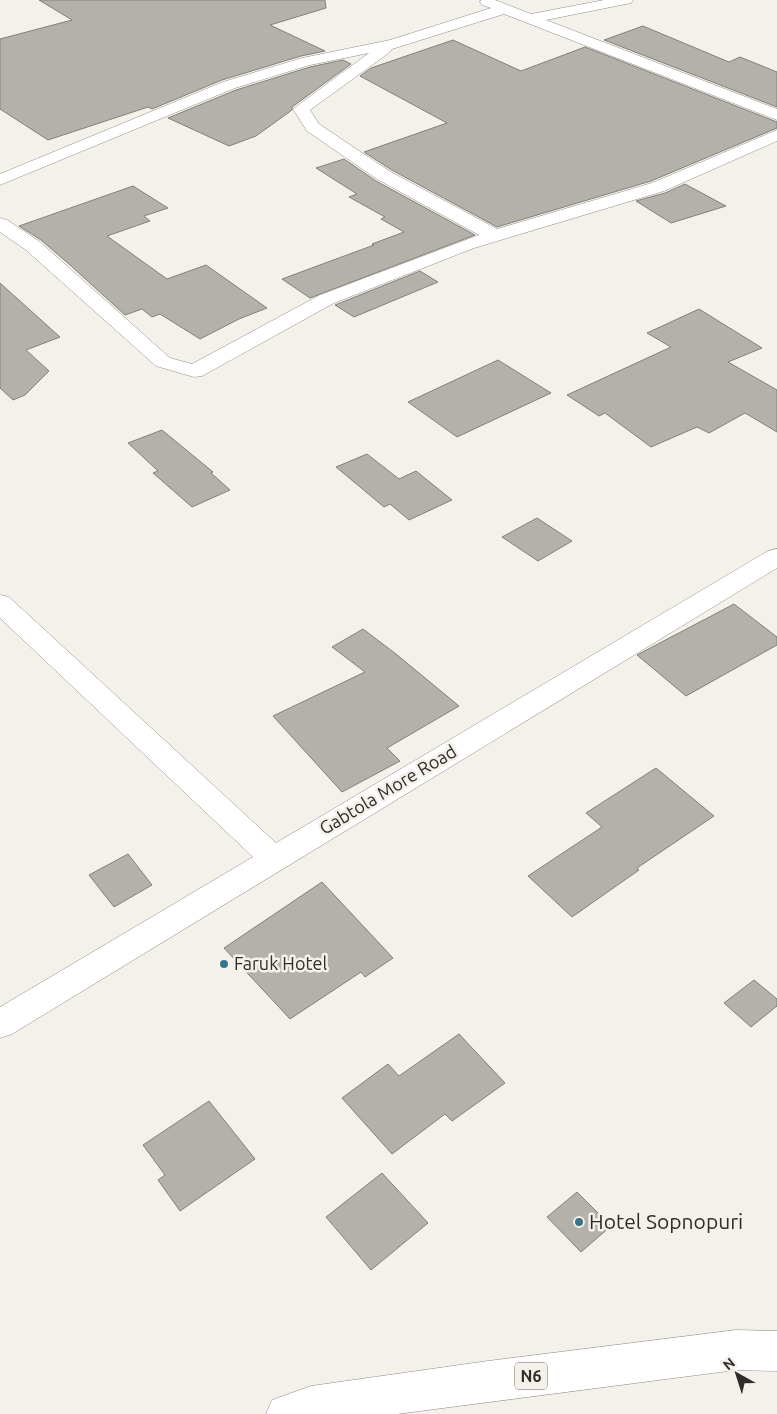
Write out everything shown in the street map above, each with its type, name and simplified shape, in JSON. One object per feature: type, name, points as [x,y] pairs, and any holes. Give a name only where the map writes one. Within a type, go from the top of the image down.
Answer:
[{"type":"main road","points":[[480,0],[777,115]]},
{"type":"main road","points":[[529,19],[626,0]]},
{"type":"main road","points":[[0,180],[229,85],[307,61],[393,44],[504,9]]},
{"type":"main road","points":[[393,44],[301,109],[313,127],[383,175],[495,236]]},
{"type":"main road","points":[[0,224],[33,246],[163,362],[194,371],[328,299],[467,244],[658,187],[777,135]]},
{"type":"main road","name":"Gabtola More Road","points":[[0,1024],[777,557]]},
{"type":"main road","points":[[0,602],[274,859]]},
{"type":"main road","name":"N6","points":[[305,1411],[488,1381],[736,1350],[777,1351]]},
{"type":"building","points":[[39,0],[325,0],[326,8],[270,25],[325,51],[301,56],[222,80],[152,109],[148,107],[48,140],[0,109],[0,39],[72,20]]},
{"type":"building","points":[[643,26],[729,62],[740,57],[777,72],[777,107],[604,40]]},
{"type":"building","points":[[453,40],[521,71],[585,47],[777,122],[777,128],[651,181],[497,227],[390,169],[364,152],[447,123],[360,76],[371,68]]},
{"type":"building","points":[[343,60],[351,64],[292,107],[292,110],[256,136],[229,146],[168,118],[236,90],[310,67]]},
{"type":"building","points":[[344,159],[376,181],[475,235],[310,298],[282,279],[404,232],[381,219],[385,217],[349,197],[357,194],[316,168]]},
{"type":"building","points":[[685,184],[726,206],[671,223],[636,201],[665,193]]},
{"type":"building","points":[[133,186],[168,208],[144,216],[150,221],[107,236],[167,279],[206,265],[267,308],[239,319],[200,339],[160,314],[152,317],[142,309],[125,315],[41,240],[19,226]]},
{"type":"building","points":[[420,271],[438,282],[354,317],[335,305]]},
{"type":"building","points":[[0,283],[60,337],[26,350],[49,371],[25,395],[13,400],[0,388]]},
{"type":"building","points":[[699,309],[762,348],[728,362],[777,390],[777,432],[745,413],[709,433],[697,427],[651,447],[605,413],[599,416],[567,395],[671,347],[647,333]]},
{"type":"building","points":[[498,360],[551,393],[457,437],[408,402]]},
{"type":"building","points":[[162,430],[213,472],[211,473],[230,490],[192,507],[153,473],[158,471],[128,443]]},
{"type":"building","points":[[367,454],[399,479],[416,471],[452,500],[409,520],[390,504],[384,507],[336,467]]},
{"type":"building","points":[[537,518],[572,541],[538,561],[502,537]]},
{"type":"building","points":[[734,604],[777,637],[777,645],[686,696],[637,655]]},
{"type":"building","points":[[363,629],[459,706],[387,748],[400,761],[342,792],[273,716],[365,672],[332,647]]},
{"type":"building","points":[[656,768],[714,816],[637,868],[639,870],[572,917],[528,876],[602,827],[586,813]]},
{"type":"building","points":[[128,854],[152,885],[114,907],[89,875]]},
{"type":"building","points":[[322,882],[393,958],[365,977],[361,972],[290,1019],[224,948]]},
{"type":"building","points":[[754,980],[777,999],[777,1006],[751,1027],[724,1003]]},
{"type":"building","points":[[459,1034],[505,1083],[452,1121],[445,1114],[392,1154],[342,1098],[388,1064],[399,1076]]},
{"type":"building","points":[[209,1101],[255,1159],[180,1211],[158,1180],[165,1175],[143,1145]]},
{"type":"building","points":[[382,1173],[428,1223],[371,1270],[326,1217]]},
{"type":"building","name":"Hotel Sopnopuri","points":[[577,1192],[611,1226],[581,1252],[547,1217]]},
{"type":"place","name":"Faruk Hotel","points":[[224,964]]},
{"type":"place","name":"Hotel Sopnopuri","points":[[579,1222]]}]
